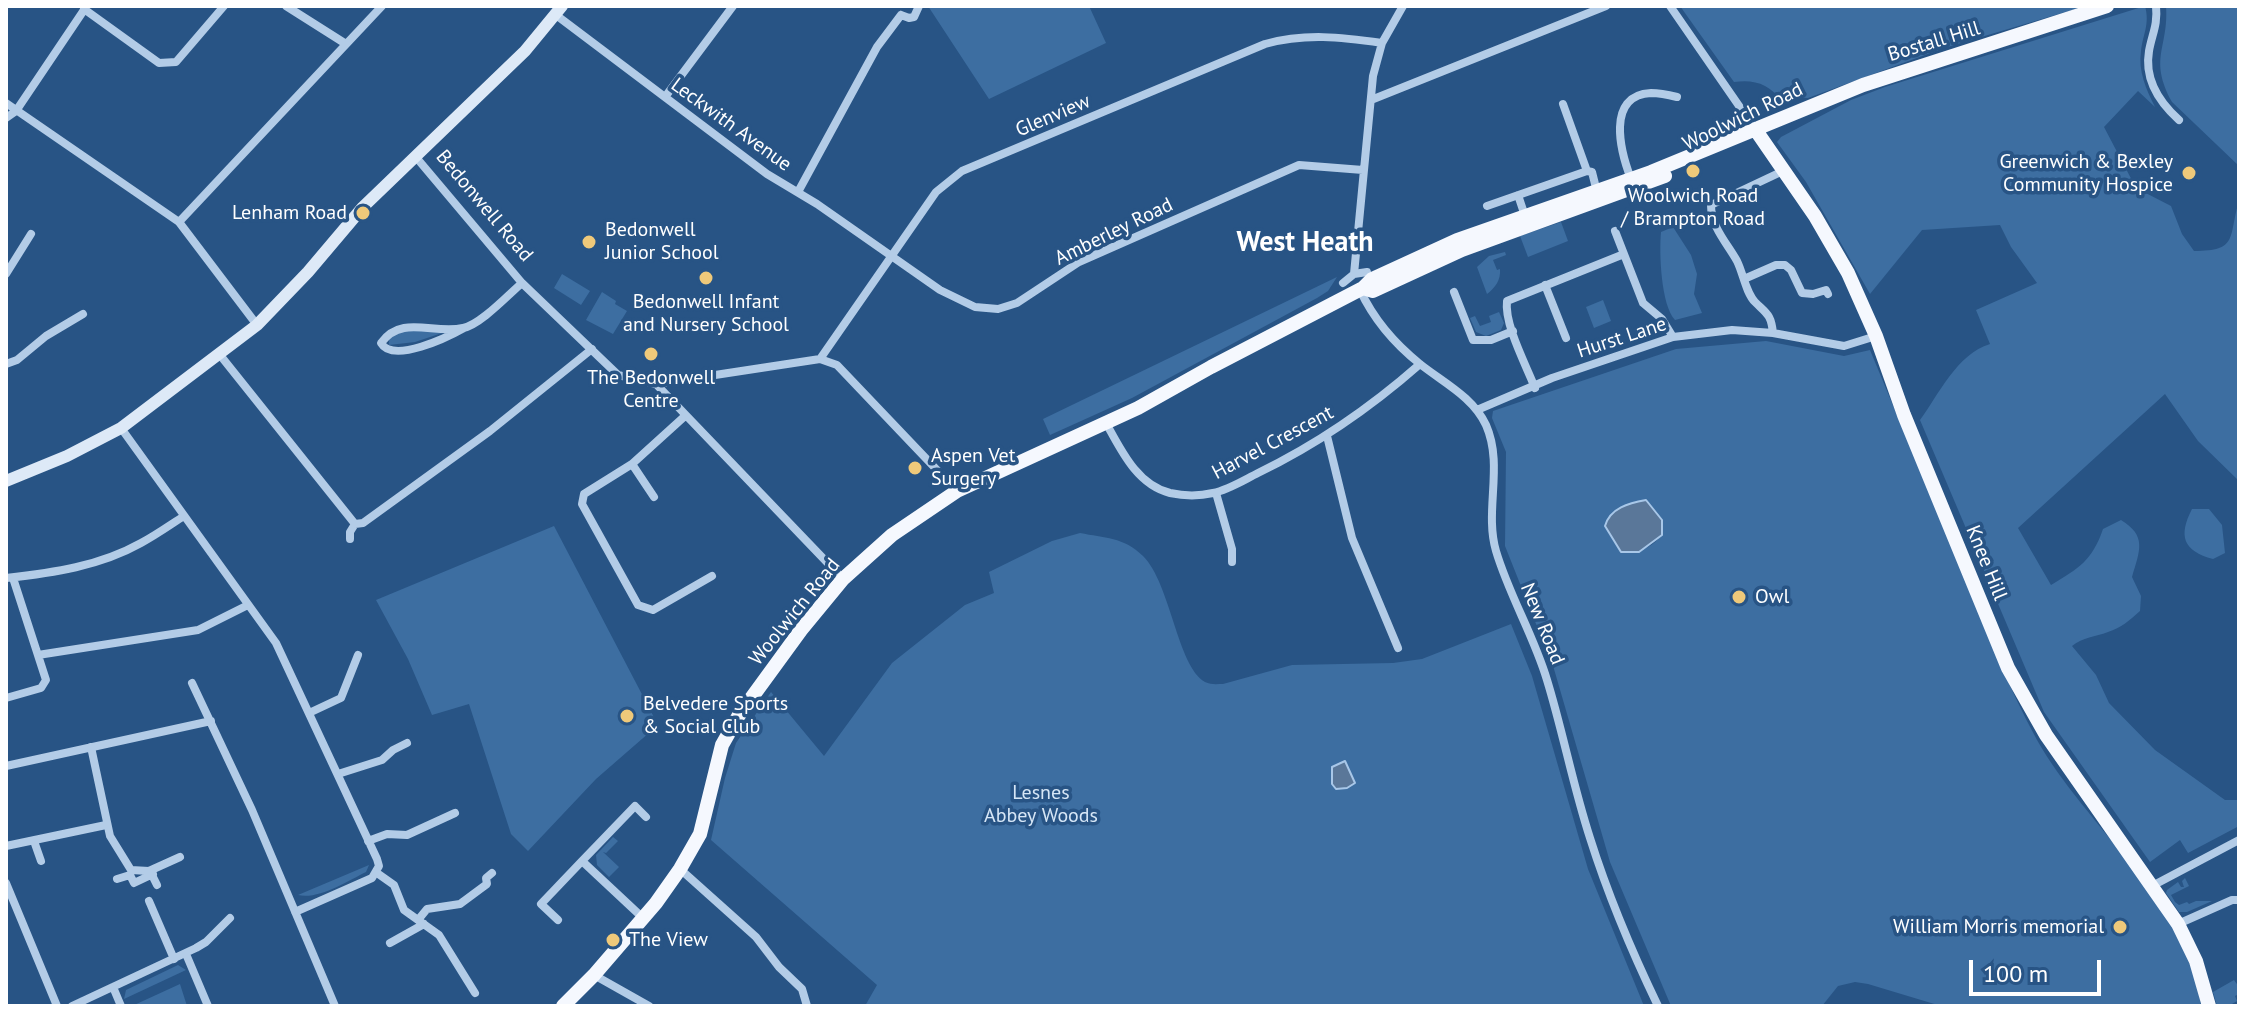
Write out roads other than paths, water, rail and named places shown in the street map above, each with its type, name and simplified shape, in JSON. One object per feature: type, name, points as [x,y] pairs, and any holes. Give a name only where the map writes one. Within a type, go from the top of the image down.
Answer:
[{"type":"main road","name":"Bostall Hill","points":[[1819,103],[1893,75],[2107,6]]},
{"type":"main road","name":"Woolwich Road","points":[[563,1006],[643,918],[680,869],[700,834],[722,745],[739,715],[843,579],[892,535],[957,491],[1106,423],[1415,258],[1807,113],[1819,103]]},
{"type":"main road","name":"Woolwich Road","points":[[1362,289],[1373,291],[1462,250],[1627,191],[1757,132]]},
{"type":"main road","name":"Knee Hill","points":[[1757,132],[1815,216],[1848,273],[2008,668],[2046,735],[2178,924],[2196,961],[2208,1003]]},
{"type":"street","points":[[6,118],[16,111],[85,8],[159,63],[176,62],[224,6]]},
{"type":"street","points":[[286,6],[346,44]]},
{"type":"street","points":[[179,222],[382,6]]},
{"type":"street","points":[[665,97],[733,6]]},
{"type":"street","points":[[798,192],[899,10],[907,18],[914,17],[919,6]]},
{"type":"street","points":[[1354,274],[1373,76],[1382,43],[1403,6]]},
{"type":"street","points":[[1371,100],[1606,6]]},
{"type":"street","points":[[1670,6],[1757,132]]},
{"type":"street","points":[[2156,6],[2156,30],[2149,51],[2150,81],[2162,104],[2179,120]]},
{"type":"street","points":[[414,155],[525,51],[559,10]]},
{"type":"street","name":"Leckwith Avenue","points":[[559,10],[665,97],[767,174],[892,256]]},
{"type":"street","name":"Glenview","points":[[820,359],[936,192],[962,171],[1265,44],[1314,35],[1382,43]]},
{"type":"street","points":[[1631,179],[1619,141],[1624,113],[1641,95],[1654,93],[1677,97]]},
{"type":"street","points":[[6,103],[179,222],[257,325]]},
{"type":"street","points":[[1563,104],[1582,173]]},
{"type":"street","name":"Bedonwell Road","points":[[6,481],[67,456],[121,428],[220,355],[257,325],[414,155],[522,283],[618,375],[656,384],[820,359]]},
{"type":"street","name":"Amberley Road","points":[[892,256],[964,304],[998,309],[1025,300],[1079,262],[1299,165],[1363,170]]},
{"type":"street","points":[[1773,333],[1767,311],[1755,302],[1736,260],[1721,238],[1711,205],[1783,171]]},
{"type":"street","points":[[1487,206],[1582,173],[1592,172],[1597,192]]},
{"type":"street","points":[[1518,195],[1525,216]]},
{"type":"street","points":[[1615,231],[1643,303],[1662,319],[1673,337]]},
{"type":"street","points":[[6,274],[31,234]]},
{"type":"street","points":[[1535,388],[1513,331],[1507,301],[1624,254]]},
{"type":"street","points":[[1744,279],[1776,265],[1785,265],[1791,270],[1802,293],[1826,290],[1828,294]]},
{"type":"street","points":[[1343,283],[1354,274],[1367,272]]},
{"type":"street","points":[[464,328],[399,328],[388,333],[381,343],[391,351],[407,350],[443,339],[464,328],[491,310],[522,283]]},
{"type":"street","points":[[1545,285],[1566,338]]},
{"type":"street","name":"New Road","points":[[1362,289],[1366,304],[1388,335],[1468,400],[1487,427],[1493,455],[1495,485],[1491,520],[1496,552],[1547,677],[1602,874],[1658,1006]]},
{"type":"street","points":[[1454,292],[1473,340],[1491,340],[1513,331]]},
{"type":"street","points":[[6,364],[17,360],[46,336],[83,314]]},
{"type":"street","name":"Hurst Lane","points":[[1477,410],[1535,388],[1552,378],[1673,337],[1732,330],[1773,333],[1844,346],[1876,336]]},
{"type":"street","points":[[355,524],[363,523],[477,440],[592,349]]},
{"type":"street","points":[[220,355],[355,524]]},
{"type":"street","points":[[820,359],[837,365],[957,491]]},
{"type":"street","name":"Harvel Crescent","points":[[1106,423],[1120,449],[1142,478],[1168,493],[1216,493],[1327,436],[1379,399],[1420,364]]},
{"type":"street","points":[[656,384],[843,579]]},
{"type":"street","points":[[685,416],[632,464],[584,494],[582,504],[638,605],[653,610],[712,576]]},
{"type":"street","points":[[121,428],[276,643],[377,859],[377,873],[372,878],[295,912]]},
{"type":"street","points":[[1327,436],[1352,538],[1398,648]]},
{"type":"street","points":[[632,464],[654,497]]},
{"type":"street","points":[[1216,493],[1232,549],[1232,562]]},
{"type":"street","points":[[6,698],[41,688],[46,680],[10,578],[78,568],[109,558],[141,544],[184,516]]},
{"type":"street","points":[[350,539],[355,524]]},
{"type":"street","points":[[38,655],[198,630],[248,605]]},
{"type":"street","points":[[309,713],[341,698],[358,655]]},
{"type":"street","points":[[192,683],[335,1006]]},
{"type":"street","points":[[6,766],[211,721]]},
{"type":"street","points":[[338,774],[382,760],[407,743]]},
{"type":"street","points":[[91,747],[106,825],[116,848],[131,870],[151,872]]},
{"type":"street","points":[[558,920],[541,904],[632,804],[646,817]]},
{"type":"street","points":[[368,841],[387,834],[407,835],[455,813]]},
{"type":"street","points":[[6,846],[106,825]]},
{"type":"street","points":[[2152,886],[2239,840]]},
{"type":"street","points":[[34,841],[41,861]]},
{"type":"street","points":[[117,879],[130,875],[134,883],[180,857]]},
{"type":"street","points":[[582,861],[643,918]]},
{"type":"street","points":[[680,869],[756,937],[779,967],[802,989],[807,1006]]},
{"type":"street","points":[[151,872],[157,885]]},
{"type":"street","points":[[377,873],[394,885],[404,910],[439,935],[475,993]]},
{"type":"street","points":[[390,943],[421,922],[427,909],[467,900],[487,884],[486,878],[492,873]]},
{"type":"street","points":[[6,883],[57,1006]]},
{"type":"street","points":[[2178,924],[2232,900],[2239,900]]},
{"type":"street","points":[[149,901],[174,959]]},
{"type":"street","points":[[72,1006],[186,954],[206,942],[230,918]]},
{"type":"street","points":[[186,954],[208,1006]]},
{"type":"street","points":[[594,975],[649,1006]]},
{"type":"street","points":[[113,987],[121,1006]]},
{"type":"place","name":"Woolwich Road / Brampton Road","points":[[1693,171]]},
{"type":"place","name":"Greenwich & Bexley Community Hospice","points":[[2189,173]]},
{"type":"place","name":"Lenham Road","points":[[363,213]]},
{"type":"place","name":"Bedonwell Junior School","points":[[589,242]]},
{"type":"place","name":"Bedonwell Infant and Nursery School","points":[[706,278]]},
{"type":"place","name":"The Bedonwell Centre","points":[[651,354]]},
{"type":"place","name":"Aspen Vet Surgery","points":[[915,468]]},
{"type":"place","name":"Owl","points":[[1739,597]]},
{"type":"place","name":"Belvedere Sports & Social Club","points":[[627,716]]},
{"type":"place","name":"William Morris memorial","points":[[2120,927]]},
{"type":"place","name":"The View","points":[[613,940]]},
{"type":"district","name":"West Heath","points":[[1305,243]]},
{"type":"park label","name":"Lesnes Abbey Woods","points":[[1041,804]]}]
